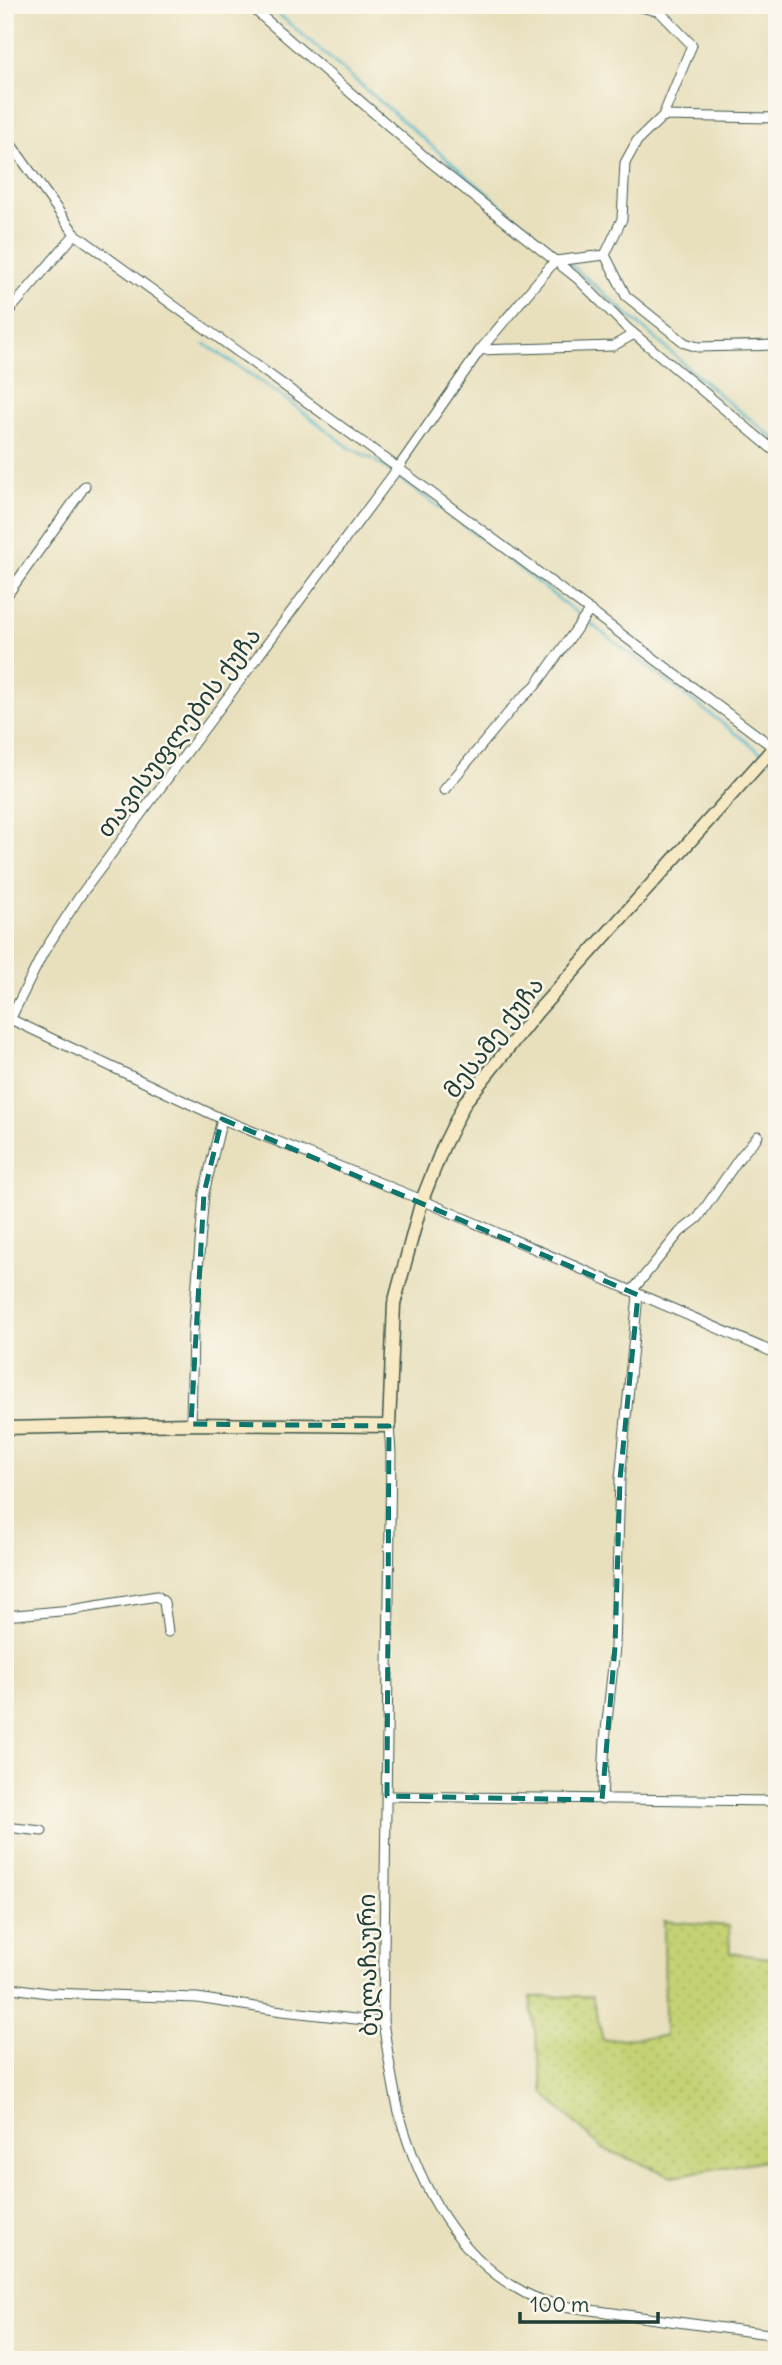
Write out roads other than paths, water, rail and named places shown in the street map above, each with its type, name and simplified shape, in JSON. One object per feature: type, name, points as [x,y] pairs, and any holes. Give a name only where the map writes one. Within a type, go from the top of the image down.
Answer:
[{"type":"street","points":[[249,5],[433,164],[578,279],[634,334],[777,453]]},
{"type":"street","points":[[605,255],[622,219],[625,163],[637,141],[663,116],[692,45],[660,12],[633,5]]},
{"type":"street","points":[[663,116],[777,118]]},
{"type":"street","points":[[5,136],[75,234],[776,747]]},
{"type":"street","points":[[5,316],[75,234]]},
{"type":"street","points":[[555,261],[605,255]]},
{"type":"street","points":[[605,255],[626,296],[685,342],[698,347],[777,345]]},
{"type":"street","name":"თავისუფლების ქუჩა","points":[[5,1030],[8,1018],[43,953],[80,896],[398,468],[480,350],[555,261]]},
{"type":"street","points":[[480,350],[613,346],[634,334]]},
{"type":"street","points":[[5,598],[85,486]]},
{"type":"street","points":[[444,790],[515,705],[536,685],[590,610]]},
{"type":"street","name":"მესამე ქუჩა","points":[[389,1426],[394,1304],[422,1200],[465,1102],[501,1054],[624,913],[776,747]]},
{"type":"street","points":[[8,1018],[222,1119],[422,1200],[777,1354]]},
{"type":"street","points":[[191,1424],[192,1332],[204,1192],[222,1119]]},
{"type":"street","points":[[602,1800],[615,1647],[620,1479],[635,1293],[680,1232],[698,1218],[758,1136]]},
{"type":"street","points":[[5,1428],[191,1424],[389,1426]]},
{"type":"street","name":"ბულაჩაური","points":[[389,1426],[391,1453],[383,2022],[400,2115],[413,2157],[432,2197],[460,2239],[490,2270],[527,2294],[567,2306],[777,2335]]},
{"type":"street","points":[[5,1616],[71,1610],[157,1596],[164,1602],[168,1632]]},
{"type":"street","points":[[387,1796],[777,1801]]},
{"type":"street","points":[[5,1827],[42,1831]]},
{"type":"street","points":[[5,1987],[48,1993],[197,1998],[383,2022]]},
{"type":"waterway","points":[[268,5],[561,257]]},
{"type":"waterway","points":[[569,263],[723,398],[777,440]]},
{"type":"waterway","points":[[205,344],[286,399],[350,448],[376,461],[582,617]]},
{"type":"waterway","points":[[587,621],[763,754]]},
{"type":"waterway","points":[[769,758],[777,763]]}]
